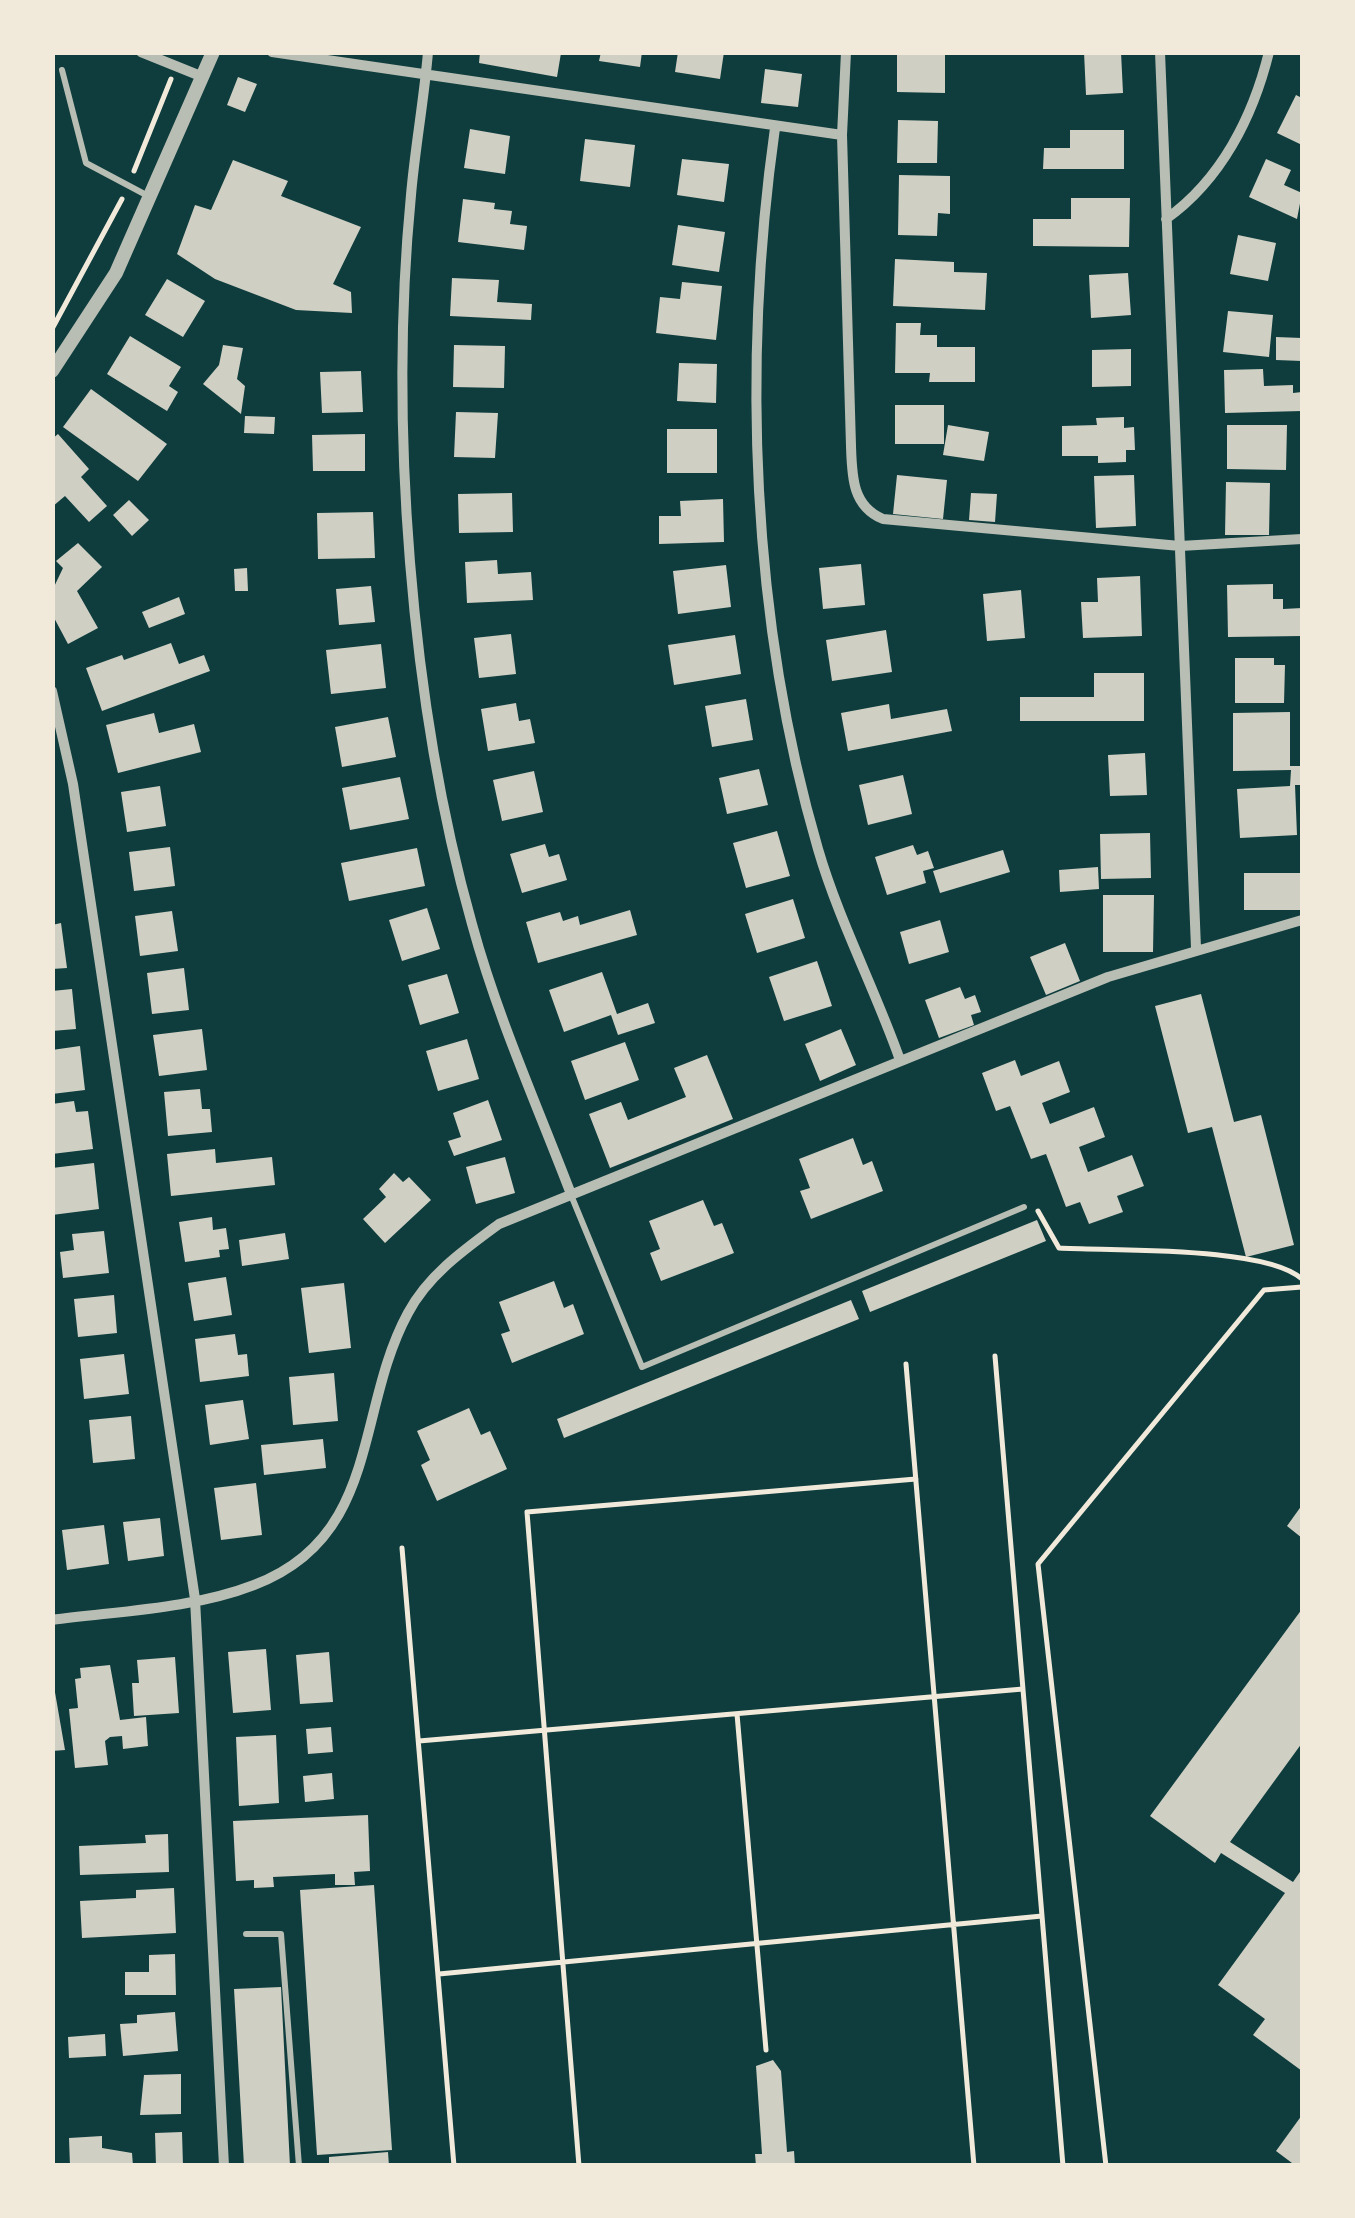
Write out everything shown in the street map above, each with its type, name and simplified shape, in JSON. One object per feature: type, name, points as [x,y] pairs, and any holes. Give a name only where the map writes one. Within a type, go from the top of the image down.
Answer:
[{"type":"street","points":[[141,52],[203,77]]},
{"type":"street","points":[[52,371],[100,303],[152,197],[212,52]]},
{"type":"street","points":[[272,52],[426,78],[842,135]]},
{"type":"street","points":[[428,52],[411,197],[404,402],[408,506],[422,651],[450,833],[471,921],[571,1194]]},
{"type":"street","points":[[846,52],[842,135],[851,458],[863,507],[883,518],[1180,546],[1302,539]]},
{"type":"street","points":[[1160,52],[1196,948]]},
{"type":"street","points":[[1166,219],[1202,190],[1233,144],[1250,113],[1269,52]]},
{"type":"street","points":[[775,128],[762,252],[756,421],[768,586],[818,850],[900,1060]]},
{"type":"street","points":[[52,691],[73,784],[195,1599],[224,2166]]},
{"type":"street","points":[[52,1620],[195,1599],[266,1579],[328,1532],[350,1495],[396,1342],[419,1297],[450,1260],[500,1224],[1108,977],[1196,948],[1302,920]]},
{"type":"lane","points":[[62,70],[86,163],[152,197]]},
{"type":"lane","points":[[571,1194],[642,1367],[1024,1207]]},
{"type":"lane","points":[[246,1934],[281,1934],[300,2166]]},
{"type":"path","points":[[1024,1207],[1035,1206],[1059,1248],[1246,1258],[1289,1267],[1302,1279]]},
{"type":"path","points":[[1106,2166],[1038,1564],[1264,1290],[1302,1287]]},
{"type":"path","points":[[995,1356],[1064,2166]]},
{"type":"path","points":[[906,1364],[974,2166]]},
{"type":"path","points":[[579,2166],[527,1512],[916,1479]]},
{"type":"path","points":[[402,1548],[454,2166]]},
{"type":"path","points":[[418,1741],[1023,1690]]},
{"type":"path","points":[[737,1714],[766,2050]]},
{"type":"path","points":[[439,1974],[1042,1916]]},
{"type":"building","points":[[480,52],[561,53],[557,77],[479,63]]},
{"type":"building","points":[[601,52],[642,52],[640,67],[599,61]]},
{"type":"building","points":[[678,52],[724,52],[720,79],[675,72]]},
{"type":"building","points":[[897,52],[945,52],[945,93],[897,92]]},
{"type":"building","points":[[1084,52],[1121,52],[1123,93],[1086,95]]},
{"type":"building","points":[[765,69],[802,74],[798,107],[761,103]]},
{"type":"building","points":[[238,77],[257,84],[245,112],[227,105]]},
{"type":"building","points":[[1296,95],[1302,98],[1302,145],[1277,133]]},
{"type":"building","points":[[898,120],[938,121],[937,163],[897,163]]},
{"type":"building","points":[[470,129],[510,136],[505,174],[464,168]]},
{"type":"building","points":[[1070,130],[1124,130],[1124,169],[1043,169],[1044,148],[1070,148]]},
{"type":"building","points":[[585,139],[635,145],[630,187],[580,181]]},
{"type":"building","points":[[682,159],[729,164],[724,202],[677,195]]},
{"type":"building","points":[[1266,159],[1291,170],[1284,185],[1302,193],[1297,219],[1249,197]]},
{"type":"building","points":[[233,160],[288,181],[281,196],[361,227],[333,284],[351,292],[352,313],[296,310],[215,279],[177,254],[195,205],[211,210]]},
{"type":"building","points":[[899,175],[950,176],[950,214],[938,213],[937,236],[898,235]]},
{"type":"building","points":[[1071,198],[1130,198],[1129,247],[1033,246],[1033,219],[1071,219]]},
{"type":"building","points":[[463,199],[495,203],[494,209],[512,211],[510,224],[527,226],[524,250],[458,242]]},
{"type":"building","points":[[678,225],[725,232],[719,272],[672,265]]},
{"type":"building","points":[[1238,235],[1276,243],[1268,281],[1230,274]]},
{"type":"building","points":[[895,259],[954,262],[954,272],[987,273],[985,310],[893,306]]},
{"type":"building","points":[[1128,273],[1131,315],[1091,318],[1089,275]]},
{"type":"building","points":[[452,278],[499,280],[497,302],[532,304],[531,320],[450,316]]},
{"type":"building","points":[[167,279],[205,301],[183,337],[145,315]]},
{"type":"building","points":[[682,282],[722,286],[716,340],[656,333],[660,297],[680,299]]},
{"type":"building","points":[[1228,311],[1273,315],[1269,357],[1223,352]]},
{"type":"building","points":[[896,323],[921,323],[920,335],[937,335],[937,347],[975,347],[975,382],[929,382],[930,373],[895,373]]},
{"type":"building","points":[[130,336],[181,367],[169,386],[178,392],[167,411],[107,374]]},
{"type":"building","points":[[1276,337],[1302,338],[1302,361],[1276,360]]},
{"type":"building","points":[[223,345],[243,348],[237,379],[245,386],[241,414],[203,384],[219,365]]},
{"type":"building","points":[[454,345],[505,346],[504,388],[453,387]]},
{"type":"building","points":[[1131,349],[1131,386],[1092,387],[1092,350]]},
{"type":"building","points":[[679,363],[717,364],[716,403],[677,401]]},
{"type":"building","points":[[1263,369],[1264,386],[1293,385],[1293,393],[1302,392],[1302,411],[1225,413],[1224,370]]},
{"type":"building","points":[[361,371],[363,412],[322,413],[320,372]]},
{"type":"building","points":[[91,389],[167,444],[138,481],[63,427]]},
{"type":"building","points":[[895,405],[944,405],[944,444],[895,444]]},
{"type":"building","points":[[456,412],[498,413],[495,458],[454,457]]},
{"type":"building","points":[[245,416],[275,417],[274,434],[244,433]]},
{"type":"building","points":[[1124,417],[1124,428],[1134,427],[1135,450],[1126,450],[1126,462],[1098,463],[1098,456],[1062,456],[1062,426],[1097,425],[1096,418]]},
{"type":"building","points":[[948,425],[989,432],[984,461],[943,455]]},
{"type":"building","points":[[1227,425],[1287,425],[1286,470],[1227,469]]},
{"type":"building","points":[[667,429],[717,429],[717,473],[667,473]]},
{"type":"building","points":[[58,434],[89,469],[81,477],[107,506],[89,522],[65,496],[52,507],[52,439]]},
{"type":"building","points":[[365,434],[365,471],[313,471],[312,435]]},
{"type":"building","points":[[897,475],[947,480],[943,519],[893,514]]},
{"type":"building","points":[[1134,475],[1136,526],[1096,528],[1094,476]]},
{"type":"building","points":[[1226,482],[1270,483],[1269,535],[1225,535]]},
{"type":"building","points":[[512,493],[513,532],[459,533],[458,494]]},
{"type":"building","points":[[971,493],[997,494],[995,522],[969,520]]},
{"type":"building","points":[[723,499],[724,542],[659,544],[659,516],[681,516],[680,501]]},
{"type":"building","points":[[129,500],[149,520],[132,536],[113,515]]},
{"type":"building","points":[[373,512],[375,558],[318,559],[317,513]]},
{"type":"building","points":[[78,543],[102,567],[77,591],[98,628],[68,644],[52,614],[52,591],[63,568],[56,561]]},
{"type":"building","points":[[497,560],[498,574],[531,572],[533,600],[467,603],[465,562]]},
{"type":"building","points":[[861,564],[865,605],[823,609],[819,568]]},
{"type":"building","points":[[726,565],[731,607],[678,614],[673,571]]},
{"type":"building","points":[[247,568],[248,591],[235,591],[234,569]]},
{"type":"building","points":[[1140,576],[1142,636],[1083,638],[1081,602],[1098,602],[1097,578]]},
{"type":"building","points":[[1273,584],[1273,599],[1283,599],[1283,609],[1302,608],[1302,636],[1228,637],[1227,585]]},
{"type":"building","points":[[371,586],[375,622],[339,625],[336,589]]},
{"type":"building","points":[[1021,590],[1025,638],[987,641],[983,594]]},
{"type":"building","points":[[179,597],[185,614],[149,628],[142,612]]},
{"type":"building","points":[[886,630],[892,672],[832,681],[826,640]]},
{"type":"building","points":[[511,634],[516,674],[479,678],[474,638]]},
{"type":"building","points":[[735,635],[741,674],[674,685],[668,645]]},
{"type":"building","points":[[171,643],[179,664],[204,655],[210,671],[102,711],[86,668],[122,655],[124,660]]},
{"type":"building","points":[[381,644],[386,688],[331,694],[326,650]]},
{"type":"building","points":[[1235,658],[1274,658],[1274,665],[1285,665],[1284,703],[1235,703]]},
{"type":"building","points":[[1094,673],[1144,673],[1144,721],[1020,721],[1020,697],[1094,697]]},
{"type":"building","points":[[746,699],[753,740],[712,747],[705,706]]},
{"type":"building","points":[[516,703],[519,721],[530,719],[535,743],[488,751],[481,709]]},
{"type":"building","points":[[889,704],[891,719],[947,709],[952,731],[848,751],[841,713]]},
{"type":"building","points":[[1290,712],[1290,766],[1302,766],[1302,785],[1295,785],[1297,835],[1240,838],[1237,789],[1290,786],[1291,770],[1233,771],[1233,713]]},
{"type":"building","points":[[154,713],[159,733],[194,724],[201,752],[118,773],[106,725]]},
{"type":"building","points":[[388,717],[396,757],[342,767],[335,727]]},
{"type":"building","points":[[1145,753],[1147,795],[1110,796],[1108,755]]},
{"type":"building","points":[[759,769],[768,805],[727,814],[719,778]]},
{"type":"building","points":[[534,771],[543,812],[502,821],[493,780]]},
{"type":"building","points":[[903,775],[912,814],[868,825],[859,785]]},
{"type":"building","points":[[400,777],[409,819],[350,830],[342,788]]},
{"type":"building","points":[[160,786],[166,826],[127,832],[121,792]]},
{"type":"building","points":[[777,831],[790,876],[746,888],[733,843]]},
{"type":"building","points":[[1150,833],[1151,878],[1101,879],[1100,834]]},
{"type":"building","points":[[545,844],[549,857],[559,854],[567,880],[522,893],[510,854]]},
{"type":"building","points":[[913,845],[917,855],[928,851],[934,868],[923,871],[926,883],[887,895],[875,857]]},
{"type":"building","points":[[170,847],[175,886],[134,891],[129,852]]},
{"type":"building","points":[[417,848],[425,886],[349,901],[341,863]]},
{"type":"building","points":[[1003,850],[1010,872],[940,893],[933,871]]},
{"type":"building","points":[[1098,867],[1099,889],[1060,892],[1059,870]]},
{"type":"building","points":[[1244,873],[1302,873],[1302,910],[1244,910]]},
{"type":"building","points":[[1103,895],[1154,895],[1153,952],[1103,952]]},
{"type":"building","points":[[793,899],[805,938],[757,953],[745,914]]},
{"type":"building","points":[[427,908],[440,949],[402,961],[389,920]]},
{"type":"building","points":[[630,910],[637,935],[538,963],[526,922],[560,912],[563,921],[578,916],[580,925]]},
{"type":"building","points":[[172,911],[178,951],[140,956],[135,916]]},
{"type":"building","points":[[940,920],[949,952],[909,964],[900,932]]},
{"type":"building","points":[[61,923],[67,968],[52,969],[52,925]]},
{"type":"building","points":[[1065,943],[1080,981],[1046,995],[1030,957]]},
{"type":"building","points":[[817,961],[832,1006],[784,1021],[769,977]]},
{"type":"building","points":[[184,968],[189,1010],[152,1014],[147,973]]},
{"type":"building","points":[[602,972],[617,1014],[648,1003],[655,1023],[618,1035],[611,1015],[564,1032],[549,990]]},
{"type":"building","points":[[447,974],[459,1013],[420,1025],[408,985]]},
{"type":"building","points":[[960,987],[965,999],[975,995],[981,1012],[971,1015],[974,1025],[939,1038],[925,1000]]},
{"type":"building","points":[[72,989],[76,1029],[52,1031],[52,991]]},
{"type":"building","points":[[1201,994],[1234,1122],[1261,1115],[1294,1245],[1246,1257],[1212,1127],[1188,1133],[1155,1006]]},
{"type":"building","points":[[202,1029],[207,1070],[159,1076],[153,1035]]},
{"type":"building","points":[[841,1029],[856,1065],[820,1081],[805,1044]]},
{"type":"building","points":[[467,1039],[479,1079],[438,1091],[426,1051]]},
{"type":"building","points":[[625,1042],[639,1080],[585,1100],[571,1061]]},
{"type":"building","points":[[80,1046],[85,1090],[52,1094],[52,1050]]},
{"type":"building","points":[[707,1055],[733,1119],[610,1168],[589,1114],[621,1102],[628,1120],[686,1097],[674,1068]]},
{"type":"building","points":[[1015,1060],[1021,1076],[1059,1061],[1070,1092],[1042,1103],[1050,1124],[1094,1107],[1105,1137],[1079,1147],[1088,1172],[1132,1155],[1144,1186],[1117,1196],[1123,1212],[1089,1224],[1080,1202],[1066,1207],[1046,1154],[1031,1159],[1010,1106],[996,1111],[982,1073]]},
{"type":"building","points":[[200,1089],[202,1109],[210,1109],[212,1132],[168,1136],[164,1092]]},
{"type":"building","points":[[488,1100],[502,1140],[454,1156],[448,1141],[461,1137],[453,1113]]},
{"type":"building","points":[[74,1101],[76,1112],[88,1111],[93,1149],[52,1154],[52,1104]]},
{"type":"building","points":[[853,1138],[863,1165],[872,1161],[883,1191],[811,1219],[800,1191],[810,1188],[799,1159]]},
{"type":"building","points":[[215,1149],[216,1163],[272,1157],[275,1185],[171,1196],[167,1154]]},
{"type":"building","points":[[505,1157],[515,1193],[476,1204],[466,1167]]},
{"type":"building","points":[[94,1163],[99,1209],[52,1215],[52,1168]]},
{"type":"building","points":[[394,1173],[403,1182],[409,1177],[431,1200],[385,1243],[363,1219],[386,1197],[379,1189]]},
{"type":"building","points":[[703,1200],[714,1226],[722,1223],[734,1253],[661,1281],[650,1253],[660,1249],[649,1221]]},
{"type":"building","points":[[212,1217],[213,1230],[226,1228],[229,1249],[219,1250],[220,1257],[185,1262],[179,1222]]},
{"type":"building","points":[[1037,1220],[1046,1241],[870,1312],[862,1291]]},
{"type":"building","points":[[104,1231],[109,1273],[63,1278],[60,1252],[74,1250],[72,1234]]},
{"type":"building","points":[[285,1233],[289,1259],[242,1266],[239,1240]]},
{"type":"building","points":[[226,1277],[232,1315],[194,1321],[188,1283]]},
{"type":"building","points":[[554,1281],[564,1308],[573,1304],[584,1334],[512,1363],[501,1334],[510,1331],[499,1302]]},
{"type":"building","points":[[344,1283],[351,1348],[309,1353],[301,1288]]},
{"type":"building","points":[[114,1295],[117,1333],[78,1337],[74,1299]]},
{"type":"building","points":[[851,1300],[859,1319],[564,1438],[557,1419]]},
{"type":"building","points":[[235,1334],[238,1355],[247,1354],[249,1376],[200,1382],[195,1339]]},
{"type":"building","points":[[124,1354],[129,1394],[84,1399],[80,1359]]},
{"type":"building","points":[[334,1373],[338,1421],[293,1425],[289,1377]]},
{"type":"building","points":[[243,1400],[249,1439],[210,1445],[205,1405]]},
{"type":"building","points":[[469,1408],[481,1435],[490,1431],[507,1469],[437,1501],[421,1465],[430,1460],[417,1431]]},
{"type":"building","points":[[131,1416],[135,1459],[93,1463],[89,1420]]},
{"type":"building","points":[[323,1439],[326,1468],[264,1475],[261,1445]]},
{"type":"building","points":[[256,1483],[262,1535],[221,1540],[214,1488]]},
{"type":"building","points":[[1302,1505],[1302,1538],[1287,1526]]},
{"type":"building","points":[[160,1518],[164,1556],[128,1561],[123,1522]]},
{"type":"building","points":[[104,1525],[109,1564],[67,1570],[62,1530]]},
{"type":"building","points":[[1302,1609],[1302,1743],[1230,1842],[1293,1882],[1302,1869],[1302,2071],[1253,2035],[1265,2019],[1218,1985],[1285,1893],[1221,1853],[1215,1863],[1150,1816]]},
{"type":"building","points":[[266,1649],[271,1710],[233,1713],[228,1652]]},
{"type":"building","points":[[329,1652],[333,1702],[300,1704],[296,1655]]},
{"type":"building","points":[[175,1657],[179,1713],[134,1716],[132,1683],[139,1683],[137,1660]]},
{"type":"building","points":[[110,1665],[120,1720],[146,1717],[148,1746],[123,1749],[122,1736],[110,1737],[105,1741],[108,1765],[75,1768],[69,1709],[78,1708],[75,1679],[81,1678],[80,1668]]},
{"type":"building","points":[[52,1675],[65,1750],[52,1751]]},
{"type":"building","points":[[331,1727],[333,1752],[308,1754],[306,1729]]},
{"type":"building","points":[[276,1735],[279,1803],[239,1806],[236,1737]]},
{"type":"building","points":[[332,1773],[334,1799],[305,1802],[303,1776]]},
{"type":"building","points":[[368,1815],[370,1871],[354,1872],[355,1885],[335,1885],[335,1874],[273,1877],[274,1887],[254,1888],[254,1880],[236,1881],[233,1821]]},
{"type":"building","points":[[168,1834],[169,1872],[80,1875],[79,1846],[146,1843],[145,1835]]},
{"type":"building","points":[[374,1885],[392,2150],[317,2155],[300,1890]]},
{"type":"building","points":[[174,1888],[176,1933],[82,1938],[80,1901],[136,1898],[136,1890]]},
{"type":"building","points":[[175,1954],[176,1995],[125,1995],[125,1972],[149,1972],[149,1955]]},
{"type":"building","points":[[281,1987],[290,2166],[244,2166],[234,1989]]},
{"type":"building","points":[[175,2012],[178,2051],[123,2056],[120,2024],[137,2023],[137,2015]]},
{"type":"building","points":[[105,2034],[106,2056],[69,2058],[68,2037]]},
{"type":"building","points":[[773,2060],[781,2071],[787,2152],[794,2151],[795,2166],[756,2166],[755,2154],[762,2154],[756,2066]]},
{"type":"building","points":[[181,2074],[181,2114],[140,2115],[144,2075]]},
{"type":"building","points":[[1302,2115],[1302,2166],[1296,2166],[1276,2151]]},
{"type":"building","points":[[182,2132],[183,2166],[156,2166],[155,2133]]},
{"type":"building","points":[[102,2136],[102,2148],[132,2153],[133,2166],[70,2166],[69,2138]]},
{"type":"building","points":[[388,2152],[389,2166],[329,2166],[329,2157]]}]
